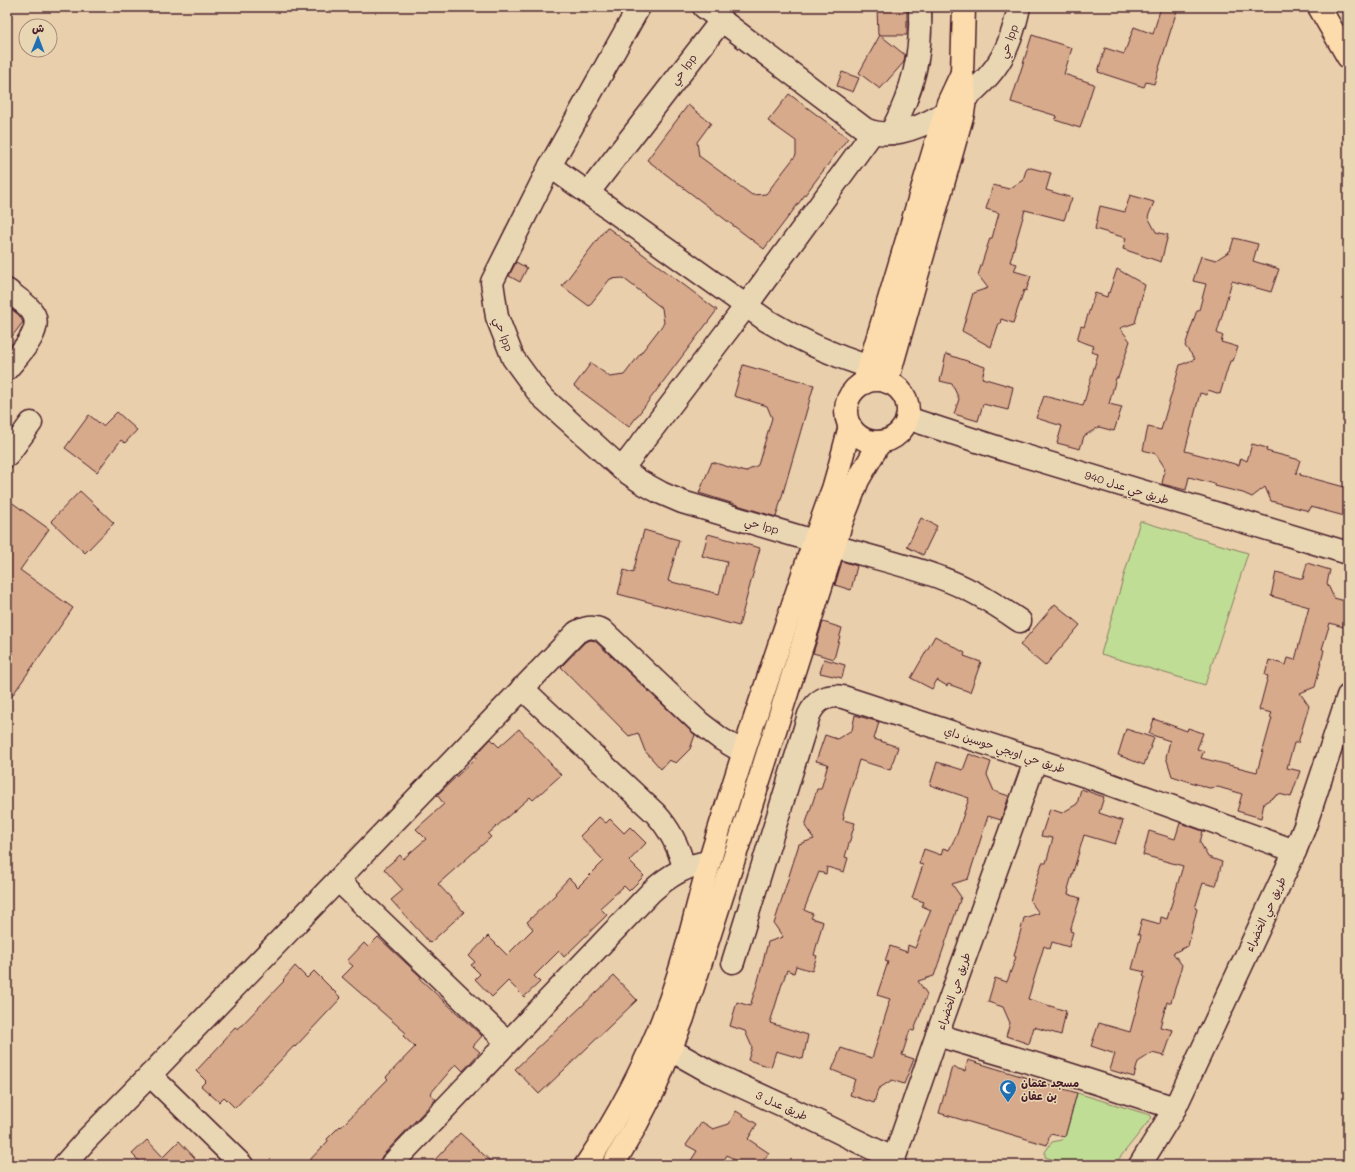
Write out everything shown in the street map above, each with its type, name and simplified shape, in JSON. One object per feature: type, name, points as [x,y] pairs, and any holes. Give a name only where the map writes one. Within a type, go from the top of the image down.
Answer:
[{"type":"main road","points":[[887,382],[963,113],[965,98],[962,73],[964,7]]},
{"type":"main road","points":[[1319,7],[1348,57]]},
{"type":"main road","points":[[867,375],[872,380],[887,382],[898,389],[906,398],[908,408],[904,427],[898,435],[889,440],[871,442],[862,439],[855,434],[846,417],[846,406],[849,397],[867,375],[945,113],[952,93],[962,73]]},
{"type":"main road","points":[[613,1165],[634,1129],[651,1095],[683,1018],[824,544],[839,468],[850,426]]},
{"type":"main road","points":[[586,1165],[621,1110],[654,1042],[680,972],[709,862],[743,752],[824,544],[880,442]]},
{"type":"street","name":"حي lpp","points":[[638,7],[550,166],[492,282],[497,317],[513,358],[540,395],[622,469],[661,493],[682,502],[947,580],[997,605],[1020,621]]},
{"type":"street","points":[[704,7],[865,129],[882,133]]},
{"type":"street","points":[[622,469],[746,306],[907,99],[916,70],[921,25],[920,7]]},
{"type":"street","name":"حي lpp","points":[[882,133],[910,128],[929,122],[945,113],[975,91],[999,62],[1011,37],[1019,7]]},
{"type":"street","name":"حي lpp","points":[[588,193],[721,21]]},
{"type":"street","points":[[550,166],[746,306],[790,334],[867,375]]},
{"type":"street","points":[[7,290],[34,313],[37,324],[34,335],[7,369]]},
{"type":"street","name":"طريق حي عدل 940","points":[[907,418],[1005,450],[1348,553]]},
{"type":"street","points":[[7,456],[31,423]]},
{"type":"street","points":[[64,1165],[91,1134],[150,1075],[577,632],[583,629],[596,628],[602,630],[710,731],[731,746],[743,752]]},
{"type":"street","points":[[522,688],[655,812],[664,822],[674,838],[684,868]]},
{"type":"street","name":"طريق حي اوبجي حوسين داي","points":[[733,962],[809,715],[816,703],[829,696],[843,697],[1036,759],[1295,851]]},
{"type":"street","points":[[1295,851],[1305,826],[1348,696]]},
{"type":"street","name":"طريق حي الخضراء","points":[[1036,759],[937,1034],[1175,1108]]},
{"type":"street","name":"طريق حي الخضراء","points":[[1140,1165],[1175,1108],[1295,851]]},
{"type":"street","points":[[391,1165],[651,892],[666,879],[684,868],[709,862]]},
{"type":"street","points":[[338,880],[507,1042]]},
{"type":"street","name":"طريق عدل 3","points":[[671,1050],[710,1072],[806,1116],[893,1162],[937,1034]]},
{"type":"street","points":[[150,1075],[242,1165]]},
{"type":"green space","points":[[1140,521],[1248,553],[1205,685],[1101,654]]},
{"type":"green space","points":[[1077,1093],[1150,1115],[1152,1117],[1114,1165],[1070,1165],[1045,1157],[1045,1152],[1052,1142],[1062,1140],[1065,1137]]},
{"type":"building","points":[[877,7],[907,7],[907,35],[878,35]]},
{"type":"building","points":[[1161,7],[1178,7],[1154,84],[1146,82],[1144,87],[1098,72],[1105,48],[1124,54],[1134,27],[1153,34]]},
{"type":"building","points":[[880,35],[905,55],[904,62],[880,89],[859,73]]},
{"type":"building","points":[[1032,35],[1072,48],[1064,74],[1094,84],[1080,128],[1055,120],[1057,116],[1011,102]]},
{"type":"building","points":[[842,72],[859,78],[853,92],[837,86]]},
{"type":"building","points":[[789,94],[848,138],[764,249],[647,160],[688,105],[711,123],[697,142],[699,156],[752,195],[766,194],[796,155],[796,141],[768,121]]},
{"type":"building","points":[[1027,167],[1051,173],[1046,190],[1072,198],[1064,220],[1025,210],[1010,262],[1017,264],[1014,271],[1031,276],[1026,291],[1024,290],[1013,323],[1001,319],[991,347],[962,331],[973,293],[988,288],[978,275],[990,238],[992,238],[999,213],[986,209],[993,185],[1009,189],[1023,180]]},
{"type":"building","points":[[1130,195],[1154,202],[1148,217],[1156,232],[1168,235],[1161,262],[1123,249],[1126,238],[1095,229],[1100,206],[1125,212]]},
{"type":"building","points":[[607,227],[717,310],[629,427],[574,386],[591,363],[610,377],[624,375],[664,323],[662,308],[623,278],[610,279],[589,306],[562,286]]},
{"type":"building","points":[[1234,238],[1258,244],[1253,261],[1279,269],[1271,292],[1232,281],[1217,333],[1223,336],[1221,342],[1238,347],[1233,361],[1230,361],[1220,394],[1208,390],[1207,395],[1200,393],[1185,451],[1239,465],[1241,458],[1247,461],[1252,444],[1267,448],[1266,451],[1300,460],[1296,473],[1348,488],[1348,517],[1311,507],[1309,511],[1271,501],[1265,487],[1252,497],[1189,477],[1186,490],[1162,484],[1165,468],[1156,454],[1143,450],[1148,427],[1161,430],[1180,365],[1195,359],[1185,346],[1197,310],[1199,310],[1206,284],[1193,281],[1201,256],[1216,260],[1230,251]]},
{"type":"building","points":[[516,262],[527,268],[520,282],[509,276]]},
{"type":"building","points":[[1117,269],[1145,285],[1135,323],[1120,328],[1130,341],[1118,378],[1116,378],[1109,404],[1122,407],[1114,431],[1099,427],[1084,436],[1080,449],[1057,443],[1062,426],[1036,418],[1044,396],[1083,406],[1098,354],[1091,352],[1094,346],[1077,340],[1081,326],[1084,327],[1095,293],[1107,297]]},
{"type":"building","points":[[7,306],[19,315],[23,322],[7,343]]},
{"type":"building","points":[[946,354],[985,367],[982,378],[1013,387],[1008,410],[983,404],[978,421],[954,414],[959,399],[952,384],[940,381]]},
{"type":"building","points":[[743,365],[814,385],[776,517],[699,493],[712,462],[745,472],[758,465],[772,418],[767,406],[734,396]]},
{"type":"building","points":[[117,412],[137,430],[125,443],[121,440],[97,472],[65,448],[89,415],[103,426]]},
{"type":"building","points":[[80,491],[114,523],[85,553],[51,521]]},
{"type":"building","points":[[7,499],[49,529],[20,570],[73,608],[7,703]]},
{"type":"building","points":[[921,518],[937,526],[923,555],[907,547]]},
{"type":"building","points":[[644,530],[679,540],[668,581],[719,594],[727,562],[702,556],[708,534],[760,548],[739,626],[618,594],[624,570],[633,573]]},
{"type":"building","points":[[842,561],[857,566],[851,590],[835,585]]},
{"type":"building","points":[[1307,563],[1330,570],[1327,583],[1334,598],[1348,602],[1348,607],[1343,627],[1330,623],[1322,649],[1324,650],[1315,687],[1300,693],[1309,706],[1298,743],[1294,743],[1287,768],[1300,771],[1291,797],[1279,794],[1264,803],[1261,818],[1237,811],[1242,794],[1218,787],[1209,788],[1172,776],[1166,757],[1170,741],[1149,734],[1154,719],[1187,731],[1188,728],[1203,733],[1197,749],[1204,751],[1201,758],[1257,772],[1272,718],[1270,717],[1272,713],[1259,710],[1268,676],[1265,675],[1269,660],[1286,665],[1288,658],[1295,660],[1309,607],[1271,596],[1276,572],[1303,579]]},
{"type":"building","points":[[1055,604],[1080,625],[1045,666],[1020,645]]},
{"type":"building","points":[[823,622],[842,628],[834,659],[813,653]]},
{"type":"building","points":[[935,636],[965,653],[964,656],[981,662],[970,692],[948,684],[947,686],[937,680],[932,689],[911,678]]},
{"type":"building","points":[[591,640],[595,641],[695,735],[690,749],[676,763],[669,760],[661,769],[645,751],[638,733],[629,736],[561,667],[585,642]]},
{"type":"building","points":[[824,659],[845,665],[842,678],[820,673]]},
{"type":"building","points":[[855,715],[879,722],[874,739],[898,747],[890,770],[859,760],[843,815],[843,820],[855,823],[845,857],[848,858],[844,872],[827,867],[826,874],[819,872],[804,910],[813,914],[811,918],[823,922],[814,955],[817,956],[812,971],[796,966],[794,973],[787,970],[770,1023],[808,1035],[803,1059],[776,1051],[771,1067],[748,1060],[752,1047],[745,1031],[730,1026],[737,1002],[750,1006],[768,942],[783,937],[774,924],[799,844],[814,839],[805,826],[817,789],[821,789],[828,764],[816,761],[825,735],[837,739],[852,730]]},
{"type":"building","points":[[519,729],[561,775],[533,800],[530,797],[488,834],[491,837],[438,884],[464,912],[430,943],[391,900],[403,890],[384,869],[400,855],[403,859],[426,839],[416,829],[444,804],[437,795],[476,758],[475,756],[491,739],[499,747]]},
{"type":"building","points":[[1126,729],[1154,738],[1144,765],[1118,755]]},
{"type":"building","points":[[969,754],[991,762],[987,775],[994,791],[1009,796],[1001,820],[988,816],[968,879],[952,884],[961,897],[934,976],[918,981],[927,994],[914,1031],[910,1030],[902,1055],[914,1059],[904,1084],[892,1080],[878,1089],[874,1103],[850,1095],[855,1079],[832,1070],[841,1048],[872,1058],[890,999],[877,995],[888,962],[885,961],[890,946],[907,952],[908,945],[915,948],[931,910],[922,906],[924,902],[912,898],[923,865],[919,864],[924,849],[941,855],[943,848],[949,850],[957,834],[969,798],[930,785],[937,762],[963,770]]},
{"type":"building","points":[[1081,789],[1104,797],[1099,813],[1123,821],[1115,844],[1084,835],[1068,889],[1068,894],[1080,898],[1070,931],[1073,932],[1069,947],[1052,942],[1050,949],[1044,946],[1028,999],[1066,1011],[1061,1035],[1034,1027],[1029,1044],[1006,1036],[1010,1023],[1003,1007],[988,1002],[995,978],[1007,982],[1016,957],[1014,956],[1024,918],[1039,913],[1030,901],[1042,863],[1046,863],[1053,838],[1041,836],[1050,809],[1062,813],[1077,804]]},
{"type":"building","points":[[599,817],[606,823],[610,819],[624,833],[630,827],[646,843],[629,861],[644,876],[629,891],[624,886],[600,908],[607,915],[564,957],[559,951],[534,976],[540,982],[524,997],[508,981],[492,997],[475,979],[480,974],[471,965],[475,962],[469,956],[488,936],[507,955],[533,929],[527,922],[556,894],[555,893],[569,878],[578,887],[604,861],[580,836]]},
{"type":"building","points":[[1180,823],[1203,831],[1200,842],[1208,857],[1222,862],[1216,886],[1203,883],[1195,908],[1197,909],[1188,946],[1173,953],[1182,965],[1171,1002],[1167,1002],[1160,1027],[1173,1030],[1164,1056],[1152,1053],[1138,1062],[1134,1077],[1110,1070],[1115,1054],[1091,1046],[1099,1023],[1130,1032],[1145,977],[1143,976],[1145,972],[1132,969],[1141,935],[1138,934],[1142,919],[1160,924],[1161,917],[1167,919],[1183,866],[1143,855],[1149,831],[1175,839]]},
{"type":"building","points":[[378,937],[421,977],[420,979],[482,1036],[473,1046],[480,1052],[463,1071],[456,1064],[430,1094],[436,1099],[382,1156],[379,1165],[305,1165],[328,1141],[327,1139],[340,1126],[341,1127],[388,1079],[386,1077],[415,1047],[403,1036],[406,1033],[342,977],[353,966],[347,961],[364,943],[368,947]]},
{"type":"building","points":[[295,966],[307,978],[314,971],[341,998],[235,1108],[224,1097],[219,1102],[201,1086],[206,1081],[196,1071],[235,1027],[238,1029],[284,981],[283,980]]},
{"type":"building","points":[[614,976],[637,1000],[539,1094],[515,1069]]},
{"type":"building","name":"مسجد عثمان بن عفان","points":[[968,1060],[1077,1093],[1065,1137],[1050,1134],[1047,1145],[939,1113],[952,1067],[965,1071]]},
{"type":"building","points":[[736,1111],[757,1124],[748,1139],[769,1153],[760,1165],[742,1165],[727,1155],[721,1165],[688,1165],[697,1151],[686,1145],[702,1122],[713,1129],[729,1124]]},
{"type":"building","points":[[460,1133],[495,1165],[430,1165]]},
{"type":"building","points":[[147,1140],[163,1157],[179,1141],[195,1158],[187,1165],[143,1165],[132,1154]]},
{"type":"place","name":"مسجد عثمان بن عفان","points":[[1008,1103]]}]
